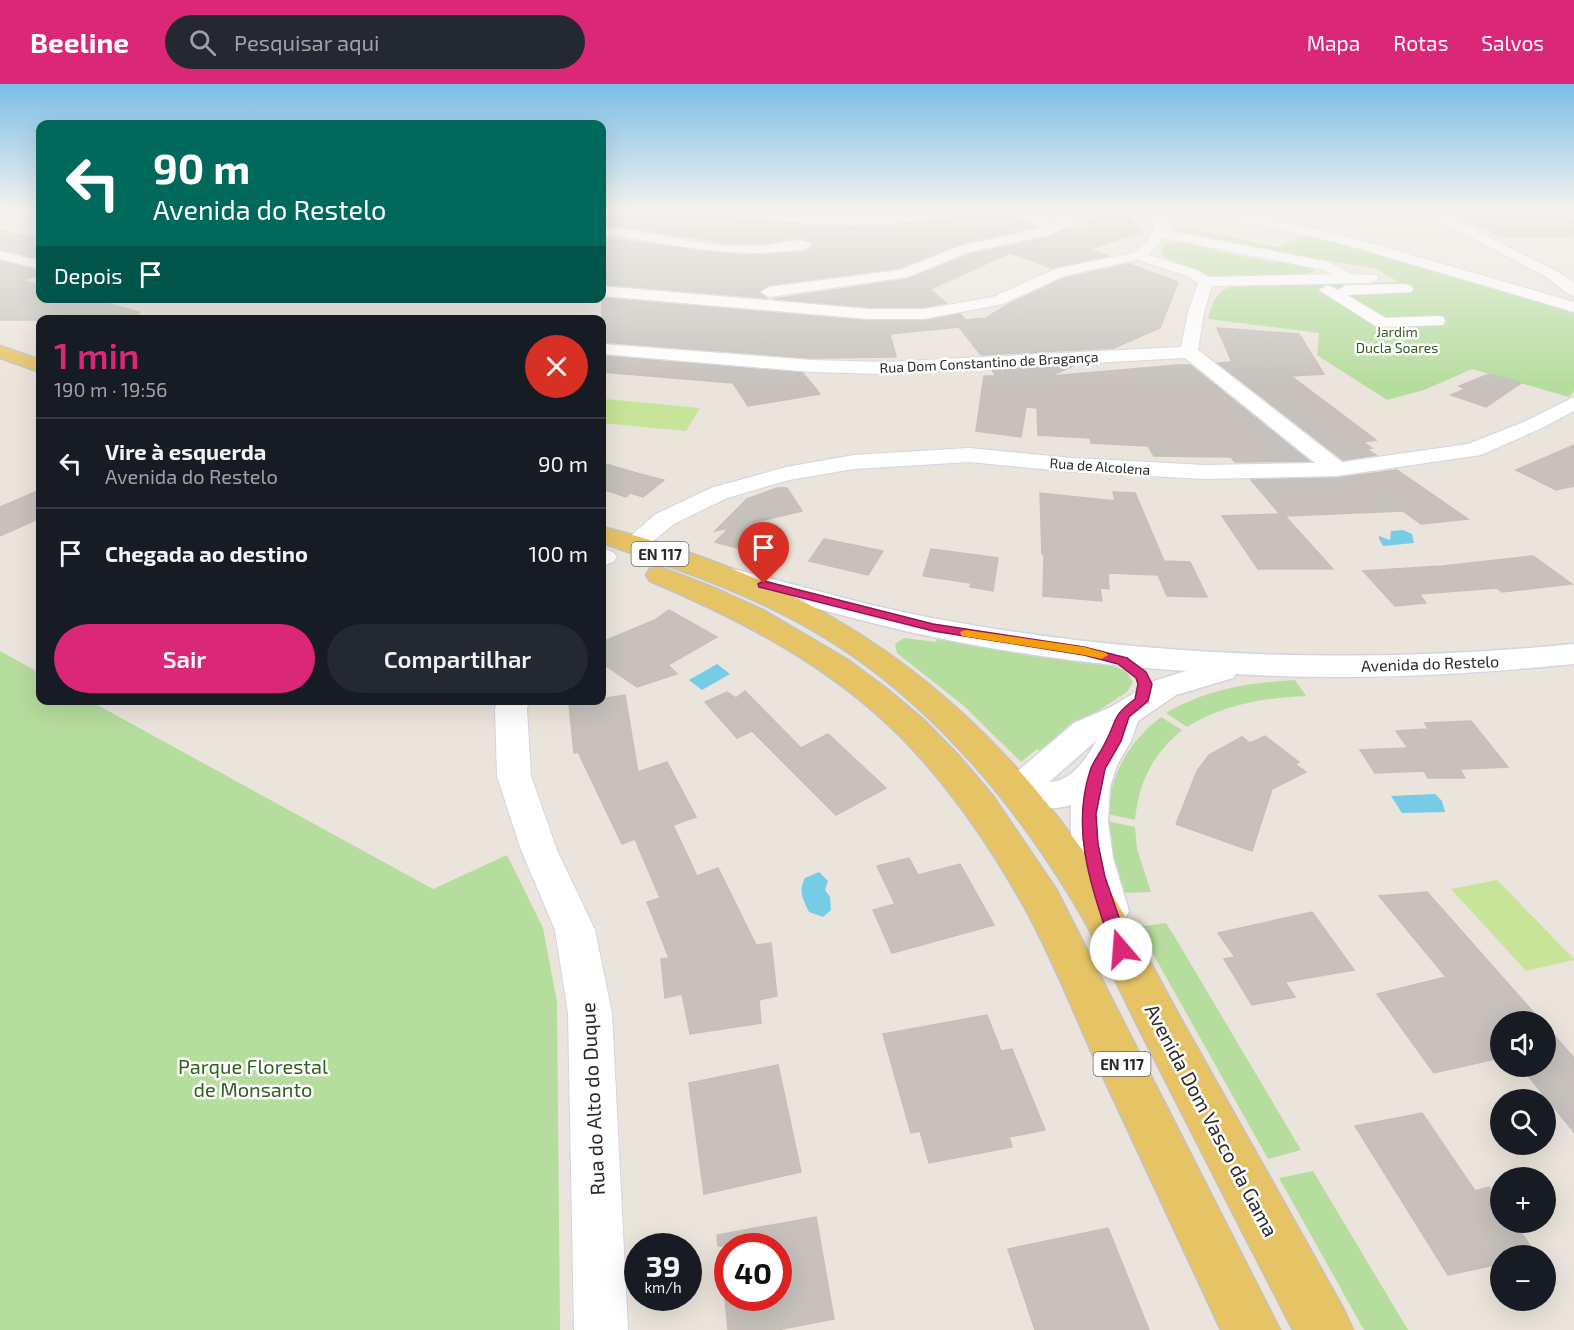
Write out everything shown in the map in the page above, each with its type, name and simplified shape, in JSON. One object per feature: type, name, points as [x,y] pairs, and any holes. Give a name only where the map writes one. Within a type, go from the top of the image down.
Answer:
[{"type":"main road","points":[[0,337],[36,349]]},
{"type":"main road","points":[[0,352],[36,365]]},
{"type":"main road","name":"EN 117","points":[[606,550],[633,545],[718,573],[795,608],[872,654],[946,714],[982,750],[999,798],[1011,850],[1042,901],[1251,1330]]},
{"type":"main road","points":[[606,553],[734,606],[807,646],[851,677],[904,721],[947,765],[999,798]]},
{"type":"main road","name":"Avenida Dom Vasco da Gama","points":[[999,798],[1054,838],[1088,891],[1324,1330]]},
{"type":"street","points":[[699,300],[903,274],[915,269]]},
{"type":"street","points":[[606,291],[869,314],[950,311],[997,301],[1060,272],[1074,269]]},
{"type":"street","points":[[1180,269],[1192,273],[1206,282],[1371,278]]},
{"type":"street","points":[[1334,269],[1347,278]]},
{"type":"street","points":[[1445,269],[1574,307]]},
{"type":"street","points":[[1542,269],[1574,291]]},
{"type":"street","points":[[1206,282],[1196,312],[1189,352],[1337,469]]},
{"type":"street","points":[[1327,290],[1412,300],[1437,321],[1383,322],[1327,290]]},
{"type":"street","points":[[781,291],[774,296],[776,302],[786,307]]},
{"type":"street","name":"Rua Dom Constantino de Bragança","points":[[606,349],[812,366],[883,368],[1189,352]]},
{"type":"street","name":"Rua de Alcolena","points":[[633,545],[665,519],[719,493],[786,474],[854,462],[969,455],[1073,465],[1193,471],[1337,469],[1473,450],[1533,425],[1574,403]]},
{"type":"street","name":"Avenida do Restelo","points":[[718,573],[933,627],[1084,651],[1207,662],[1286,665]]},
{"type":"street","name":"Avenida do Restelo","points":[[999,798],[1060,796],[1076,790],[1098,769],[1145,684],[1142,675],[1122,661],[1084,651]]},
{"type":"street","name":"Avenida do Restelo","points":[[999,798],[1038,772],[1086,731],[1165,688],[1221,671],[1252,666],[1286,665],[1428,665],[1574,654]]},
{"type":"street","name":"Rua do Alto do Duque","points":[[512,705],[514,776],[539,850],[575,930],[590,1013],[601,1330]]},
{"type":"street","name":"Avenida do Restelo","points":[[1098,769],[1089,814],[1090,844],[1097,877],[1121,949]]},
{"type":"green space","points":[[1194,269],[1313,269],[1314,271],[1306,275],[1211,276]]},
{"type":"green space","name":"Jardim Ducla Soares","points":[[1377,269],[1434,269],[1574,313],[1574,391],[1569,397],[1472,369],[1424,390],[1387,400],[1317,355],[1319,333],[1208,319],[1218,296],[1230,287],[1398,282]]},
{"type":"green space","points":[[606,399],[700,408],[686,431],[606,423]]},
{"type":"green space","points":[[904,638],[936,642],[937,639],[1017,653],[1109,664],[1126,671],[1133,682],[1127,692],[1075,726],[1042,752],[1037,749],[1021,762],[964,706],[897,653],[895,644]]},
{"type":"green space","name":"Parque Florestal de Monsanto","points":[[0,651],[36,671],[36,705],[97,705],[433,889],[507,855],[543,928],[557,1002],[560,1330],[0,1330]]},
{"type":"green space","points":[[1295,680],[1306,696],[1274,698],[1244,704],[1215,713],[1187,727],[1166,713],[1213,693],[1261,683]]},
{"type":"green space","points":[[1161,717],[1182,730],[1163,749],[1149,770],[1140,793],[1135,820],[1107,814],[1113,785],[1124,760],[1139,737]]},
{"type":"green space","points":[[1107,821],[1135,827],[1137,849],[1151,892],[1122,893],[1116,877]]},
{"type":"green space","points":[[1497,880],[1574,960],[1526,971],[1451,889]]},
{"type":"green space","points":[[1166,923],[1301,1150],[1268,1159],[1138,927]]},
{"type":"green space","points":[[1313,1171],[1408,1330],[1364,1330],[1279,1178]]},
{"type":"water","points":[[1403,530],[1412,534],[1414,543],[1383,546],[1379,539],[1379,536],[1390,540],[1391,531]]},
{"type":"water","points":[[717,664],[730,674],[702,690],[689,680]]},
{"type":"water","points":[[1435,794],[1442,801],[1445,812],[1402,813],[1391,796]]},
{"type":"water","points":[[819,872],[828,881],[825,890],[830,897],[831,910],[823,917],[809,912],[802,891],[805,878]]},
{"type":"building","points":[[0,269],[36,270],[36,276],[21,280],[36,285],[36,303],[106,303],[139,312],[139,315],[36,315],[36,320],[0,320]]},
{"type":"building","points":[[606,269],[890,269],[769,285],[759,291],[766,298],[606,284]]},
{"type":"building","points":[[932,269],[974,269],[930,289],[946,303],[924,307],[869,307],[774,299],[908,279]]},
{"type":"building","points":[[1105,269],[1143,269],[1178,282],[1160,328],[1114,348],[981,355],[959,327],[890,334],[896,357],[812,358],[606,342],[606,315],[602,315],[602,303],[606,303],[606,298],[869,321],[924,321],[960,314],[966,320],[986,318],[1007,305],[1065,278]]},
{"type":"building","points":[[1217,328],[1299,334],[1324,374],[1291,376],[1376,440],[1363,442],[1372,448],[1367,449],[1376,455],[1343,460],[1218,363],[1232,362]]},
{"type":"building","points":[[606,356],[803,373],[820,394],[748,406],[733,383],[606,372]]},
{"type":"building","points":[[1190,365],[1309,461],[1235,462],[1231,457],[1154,456],[1148,446],[1091,443],[1090,438],[1038,435],[1037,408],[1026,407],[1021,437],[976,431],[984,376],[996,376],[992,370],[1073,366],[1050,376]]},
{"type":"building","points":[[1489,374],[1521,383],[1486,407],[1451,395],[1465,389],[1459,386]]},
{"type":"building","points":[[1574,445],[1574,486],[1556,490],[1516,470]]},
{"type":"building","points":[[606,464],[664,480],[643,497],[630,493],[626,497],[606,490]]},
{"type":"building","points":[[1397,470],[1468,519],[1421,524],[1403,511],[1285,516],[1333,569],[1258,569],[1222,516],[1280,514],[1251,480],[1337,478]]},
{"type":"building","points":[[777,488],[787,488],[802,511],[751,523],[778,529],[756,553],[715,542],[729,528],[715,531],[747,499]]},
{"type":"building","points":[[36,492],[36,520],[0,536],[0,507]]},
{"type":"building","points":[[1113,492],[1135,493],[1164,561],[1190,562],[1207,597],[1167,596],[1158,575],[1108,573],[1109,589],[1100,588],[1102,601],[1043,596],[1044,555],[1042,554],[1040,493],[1115,501]]},
{"type":"building","points":[[824,539],[883,551],[868,575],[809,561]]},
{"type":"building","points":[[931,549],[998,558],[993,591],[970,587],[971,583],[923,576]]},
{"type":"building","points":[[1533,556],[1572,584],[1502,592],[1497,588],[1419,594],[1426,603],[1395,606],[1363,571],[1443,566]]},
{"type":"building","points":[[669,610],[717,637],[668,665],[677,674],[637,687],[606,666],[606,640],[655,620]]},
{"type":"building","points":[[745,691],[801,748],[828,734],[886,788],[836,815],[752,731],[737,738],[705,702],[727,692],[736,698]]},
{"type":"building","points":[[625,695],[638,772],[667,762],[696,817],[673,825],[697,876],[718,868],[756,945],[771,943],[777,996],[759,1000],[761,1023],[690,1034],[682,994],[665,998],[661,959],[669,958],[647,902],[660,898],[635,839],[622,844],[578,752],[574,753],[569,705],[606,705],[606,698]]},
{"type":"building","points":[[1471,721],[1508,767],[1460,769],[1465,778],[1428,778],[1424,771],[1375,773],[1360,750],[1408,748],[1396,731],[1428,729],[1425,723]]},
{"type":"building","points":[[1265,736],[1299,762],[1295,764],[1306,772],[1272,789],[1252,851],[1176,824],[1197,771],[1209,755],[1242,737],[1250,743]]},
{"type":"building","points":[[909,858],[918,875],[960,864],[994,925],[892,953],[873,910],[895,904],[877,866]]},
{"type":"building","points":[[1427,892],[1532,1011],[1490,1011],[1490,1060],[1434,1073],[1377,994],[1446,977],[1379,896]]},
{"type":"building","points":[[1312,912],[1354,970],[1285,982],[1295,997],[1252,1005],[1224,959],[1235,957],[1218,933]]},
{"type":"building","points":[[987,1015],[1001,1051],[1012,1049],[1045,1130],[1009,1137],[1012,1147],[929,1163],[920,1131],[911,1133],[883,1034]]},
{"type":"building","points":[[1556,1038],[1574,1058],[1574,1132],[1556,1110],[1556,1089],[1539,1089],[1529,1077],[1556,1077]]},
{"type":"building","points":[[778,1065],[801,1172],[704,1194],[689,1083]]},
{"type":"building","points":[[1422,1113],[1475,1191],[1490,1188],[1490,1233],[1521,1233],[1530,1245],[1490,1245],[1490,1266],[1448,1275],[1355,1126]]},
{"type":"building","points":[[816,1217],[834,1319],[777,1330],[728,1330],[726,1311],[792,1311],[792,1233],[728,1233]]},
{"type":"building","points":[[1108,1228],[1149,1330],[1035,1330],[1008,1249]]},
{"type":"slow traffic","points":[[966,633],[1102,655]]},
{"type":"route","points":[[764,584],[933,627],[1084,651],[1122,661],[1142,675],[1145,684],[1142,701],[1123,715],[1114,741],[1098,769],[1089,814],[1090,844],[1097,877],[1121,949]]}]
